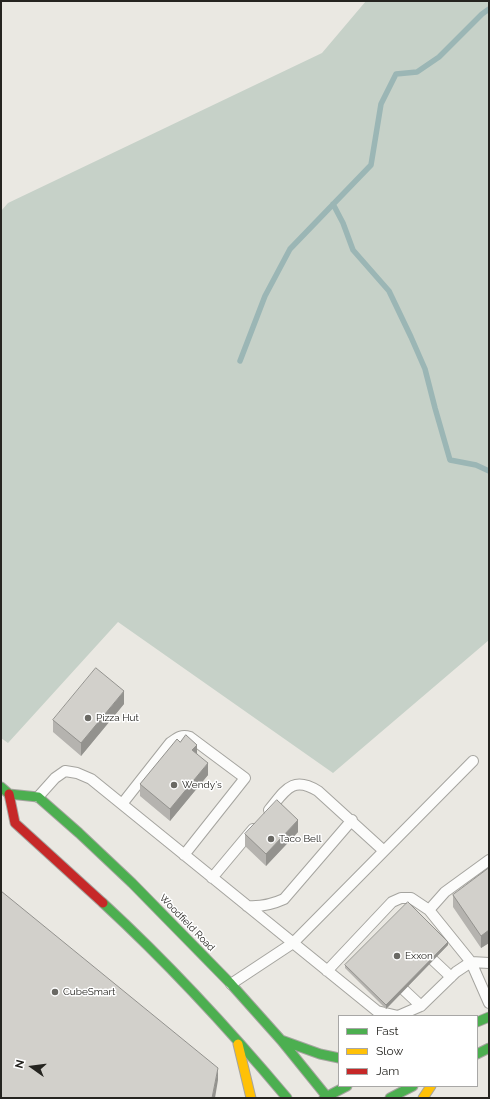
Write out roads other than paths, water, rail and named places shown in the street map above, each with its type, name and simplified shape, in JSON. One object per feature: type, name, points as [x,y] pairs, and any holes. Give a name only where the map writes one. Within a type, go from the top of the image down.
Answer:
[{"type":"main road","points":[[1,787],[9,794],[38,797]]},
{"type":"main road","points":[[9,794],[15,823],[105,905],[163,963],[237,1039],[288,1098]]},
{"type":"main road","name":"Woodfield Road","points":[[38,797],[80,833],[132,883],[231,984],[281,1040],[326,1097]]},
{"type":"main road","points":[[478,1022],[489,1017]]},
{"type":"main road","points":[[237,1039],[251,1098]]},
{"type":"main road","points":[[281,1040],[320,1054],[338,1058]]},
{"type":"main road","points":[[478,1054],[489,1048]]},
{"type":"main road","points":[[326,1097],[345,1087]]},
{"type":"main road","points":[[390,1098],[411,1087]]},
{"type":"main road","points":[[423,1098],[430,1087]]},
{"type":"lane","points":[[122,804],[170,743],[184,735],[190,737],[245,778],[184,855]]},
{"type":"lane","points":[[231,984],[293,943],[473,761]]},
{"type":"lane","points":[[38,797],[55,778],[64,771],[77,773],[91,779],[377,1011],[394,1015]]},
{"type":"lane","points":[[212,878],[286,790],[300,784],[308,785],[318,791],[352,820],[384,851]]},
{"type":"lane","points":[[247,906],[261,907],[275,904],[284,899],[352,820]]},
{"type":"lane","points":[[429,910],[446,892],[489,860]]},
{"type":"lane","points":[[327,971],[392,902],[401,898],[410,898],[429,910],[471,962],[489,1003]]},
{"type":"lane","points":[[382,913],[392,921]]},
{"type":"lane","points":[[353,943],[361,952]]},
{"type":"lane","points":[[433,960],[451,977]]},
{"type":"lane","points":[[400,1015],[421,1006],[456,972],[471,962],[489,963]]},
{"type":"lane","points":[[404,990],[421,1006]]},
{"type":"waterway","points":[[240,361],[265,296],[290,249],[371,165],[381,104],[396,74],[417,72],[439,57],[482,14],[489,9]]},
{"type":"waterway","points":[[333,204],[343,223],[353,250],[389,291],[411,337],[425,369],[450,460],[476,465],[489,471]]},
{"type":"place","name":"Pizza Hut","points":[[88,718]]},
{"type":"place","name":"Wendy's","points":[[174,785]]},
{"type":"place","name":"Taco Bell","points":[[271,839]]},
{"type":"place","name":"Exxon","points":[[397,956]]},
{"type":"place","name":"CubeSmart","points":[[55,992]]}]
